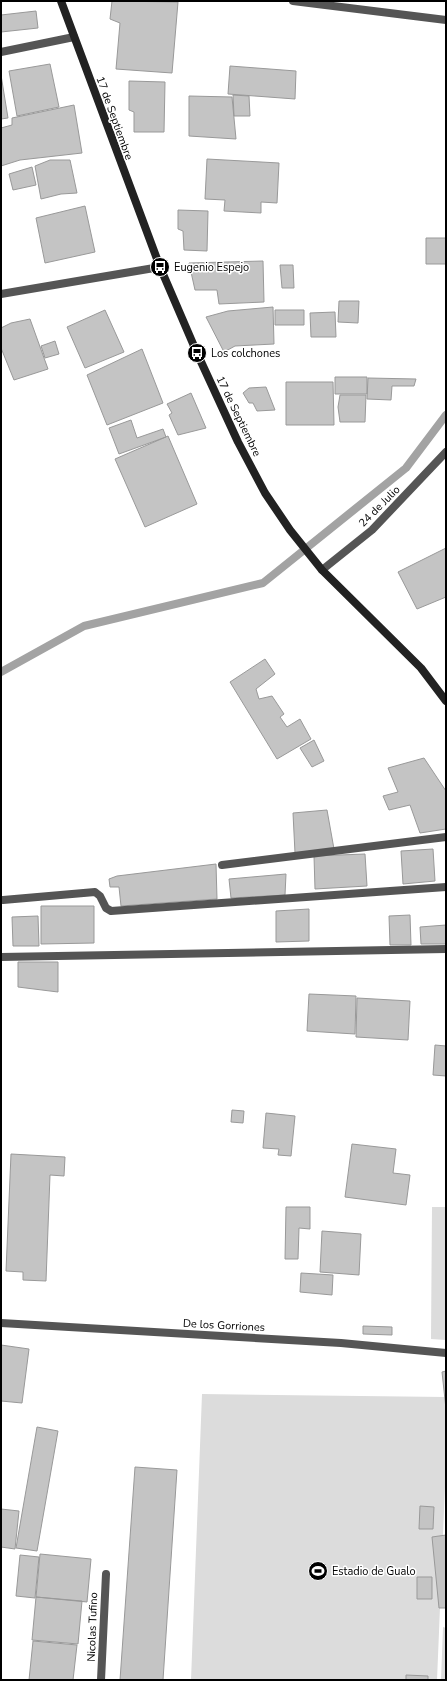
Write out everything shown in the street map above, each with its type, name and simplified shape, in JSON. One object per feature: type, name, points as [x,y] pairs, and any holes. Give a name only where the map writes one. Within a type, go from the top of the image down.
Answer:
[{"type":"street","name":"17 de Septiembre","points":[[61,1],[160,267],[197,353],[238,442],[265,493],[290,530],[322,570],[421,668],[446,701]]},
{"type":"street","points":[[293,1],[446,20]]},
{"type":"street","points":[[1,52],[74,37]]},
{"type":"street","points":[[1,294],[160,267]]},
{"type":"street","name":"24 de Julio","points":[[322,570],[372,530],[446,452]]},
{"type":"street","points":[[222,865],[446,837]]},
{"type":"street","points":[[3,900],[94,892],[100,896],[106,908],[111,911],[446,887]]},
{"type":"street","points":[[1,957],[446,949]]},
{"type":"street","name":"De los Gorriones","points":[[1,1323],[341,1343],[446,1353]]},
{"type":"street","name":"Nicolas Tufino","points":[[101,1680],[106,1574]]},
{"type":"shaded area","points":[[432,1207],[446,1207],[446,1340],[431,1339]]},
{"type":"shaded area","name":"Estadio de Gualo","points":[[202,1394],[446,1397],[446,1463],[437,1680],[191,1680]]},
{"type":"shaded area","points":[[443,1627],[446,1628],[446,1680],[441,1680]]},
{"type":"building","points":[[112,1],[178,2],[172,73],[116,69],[120,23],[110,19]]},
{"type":"building","points":[[36,11],[38,28],[1,32],[1,15]]},
{"type":"building","points":[[50,64],[59,107],[17,116],[9,71]]},
{"type":"building","points":[[230,66],[296,71],[295,99],[228,94]]},
{"type":"building","points":[[1,75],[8,118],[1,119]]},
{"type":"building","points":[[129,81],[165,82],[164,132],[134,132],[134,112],[129,110]]},
{"type":"building","points":[[233,95],[249,96],[250,116],[234,116]]},
{"type":"building","points":[[189,96],[232,97],[236,139],[189,136]]},
{"type":"building","points":[[74,105],[82,153],[20,160],[1,166],[1,128],[12,125],[12,118]]},
{"type":"building","points":[[207,159],[279,163],[277,203],[261,202],[261,213],[224,211],[225,200],[205,199]]},
{"type":"building","points":[[50,160],[70,160],[77,193],[61,194],[41,199],[35,166]]},
{"type":"building","points":[[32,167],[36,185],[13,190],[9,174]]},
{"type":"building","points":[[85,206],[95,252],[45,263],[36,218]]},
{"type":"building","points":[[178,210],[208,211],[207,251],[184,250],[183,231],[178,229]]},
{"type":"building","points":[[426,238],[446,238],[446,264],[426,264]]},
{"type":"building","points":[[263,261],[264,302],[219,304],[217,290],[195,290],[189,263]]},
{"type":"building","points":[[280,265],[293,265],[294,288],[282,288]]},
{"type":"building","points":[[339,301],[359,301],[358,323],[338,322]]},
{"type":"building","points":[[273,307],[274,344],[235,346],[224,352],[206,317],[228,311]]},
{"type":"building","points":[[105,310],[124,352],[85,368],[67,327]]},
{"type":"building","points":[[275,310],[304,310],[304,325],[275,325]]},
{"type":"building","points":[[335,312],[336,337],[311,337],[310,313]]},
{"type":"building","points":[[30,319],[48,369],[14,380],[1,348],[1,328],[11,323]]},
{"type":"building","points":[[55,341],[59,354],[45,358],[41,346]]},
{"type":"building","points":[[142,349],[163,403],[107,425],[87,375]]},
{"type":"building","points":[[335,377],[367,377],[367,394],[335,394]]},
{"type":"building","points":[[368,378],[416,379],[414,386],[392,386],[391,400],[367,399]]},
{"type":"building","points":[[286,382],[333,382],[334,425],[286,425]]},
{"type":"building","points":[[266,387],[275,410],[257,411],[253,403],[249,403],[243,393],[249,388]]},
{"type":"building","points":[[191,393],[206,428],[178,435],[169,415],[172,413],[167,404]]},
{"type":"building","points":[[340,395],[366,395],[365,422],[340,422],[338,407]]},
{"type":"building","points":[[131,420],[137,438],[163,429],[166,437],[119,454],[109,428]]},
{"type":"building","points":[[168,436],[197,504],[145,527],[115,459]]},
{"type":"building","points":[[446,548],[446,597],[417,609],[398,572]]},
{"type":"building","points":[[265,659],[275,674],[256,689],[259,699],[272,696],[284,714],[280,717],[287,727],[300,719],[311,739],[277,759],[230,682]]},
{"type":"building","points":[[314,740],[324,761],[312,767],[300,748]]},
{"type":"building","points":[[424,758],[446,791],[446,829],[420,833],[410,805],[389,810],[383,796],[398,792],[388,768]]},
{"type":"building","points":[[327,810],[334,849],[295,853],[293,813]]},
{"type":"building","points":[[433,849],[435,881],[403,884],[401,851]]},
{"type":"building","points":[[365,854],[367,886],[315,889],[314,856]]},
{"type":"building","points":[[216,864],[217,899],[121,906],[119,887],[110,887],[109,879],[117,876]]},
{"type":"building","points":[[286,874],[285,895],[231,898],[229,879]]},
{"type":"building","points":[[41,906],[94,906],[94,943],[41,944]]},
{"type":"building","points":[[309,909],[309,941],[276,942],[276,911]]},
{"type":"building","points":[[410,915],[411,945],[390,945],[389,916]]},
{"type":"building","points":[[38,916],[39,946],[13,946],[12,917]]},
{"type":"building","points":[[446,925],[446,944],[421,944],[420,927]]},
{"type":"building","points":[[18,962],[58,962],[58,992],[18,987]]},
{"type":"building","points":[[309,994],[356,996],[355,1034],[307,1031]]},
{"type":"building","points":[[357,998],[410,1001],[408,1040],[356,1037]]},
{"type":"building","points":[[435,1045],[446,1046],[446,1076],[433,1075]]},
{"type":"building","points":[[232,1110],[244,1111],[243,1123],[231,1122]]},
{"type":"building","points":[[266,1113],[295,1116],[291,1156],[278,1155],[279,1149],[263,1148]]},
{"type":"building","points":[[352,1144],[396,1149],[393,1173],[410,1175],[406,1205],[345,1197]]},
{"type":"building","points":[[11,1154],[65,1157],[64,1176],[50,1175],[46,1281],[23,1280],[23,1272],[6,1271]]},
{"type":"building","points":[[286,1207],[310,1207],[310,1229],[299,1228],[298,1259],[285,1259]]},
{"type":"building","points":[[322,1231],[361,1234],[359,1275],[320,1272]]},
{"type":"building","points":[[301,1273],[333,1275],[332,1295],[300,1292]]},
{"type":"building","points":[[363,1326],[392,1327],[392,1335],[363,1334]]},
{"type":"building","points":[[1,1345],[29,1349],[22,1403],[1,1401]]},
{"type":"building","points":[[446,1371],[446,1409],[442,1372]]},
{"type":"building","points":[[37,1427],[58,1431],[37,1551],[16,1548]]},
{"type":"building","points":[[135,1467],[177,1470],[163,1680],[120,1680]]},
{"type":"building","points":[[420,1506],[434,1507],[433,1529],[419,1529]]},
{"type":"building","points":[[1,1509],[19,1511],[15,1549],[1,1547]]},
{"type":"building","points":[[446,1535],[446,1608],[439,1608],[432,1537]]},
{"type":"building","points":[[40,1554],[91,1559],[87,1602],[36,1597]]},
{"type":"building","points":[[20,1555],[39,1557],[35,1598],[16,1596]]},
{"type":"building","points":[[417,1577],[432,1577],[432,1599],[417,1599]]},
{"type":"building","points":[[36,1597],[82,1601],[78,1644],[32,1640]]},
{"type":"building","points":[[33,1641],[77,1645],[73,1680],[29,1680]]},
{"type":"building","points":[[406,1675],[428,1676],[428,1680],[406,1680]]},
{"type":"waterway","points":[[1,672],[84,626],[263,583],[406,468],[446,415]]},
{"type":"place","name":"Eugenio Espejo","points":[[160,267]]},
{"type":"place","name":"Los colchones","points":[[197,353]]},
{"type":"place","name":"Estadio de Gualo","points":[[318,1571]]}]
